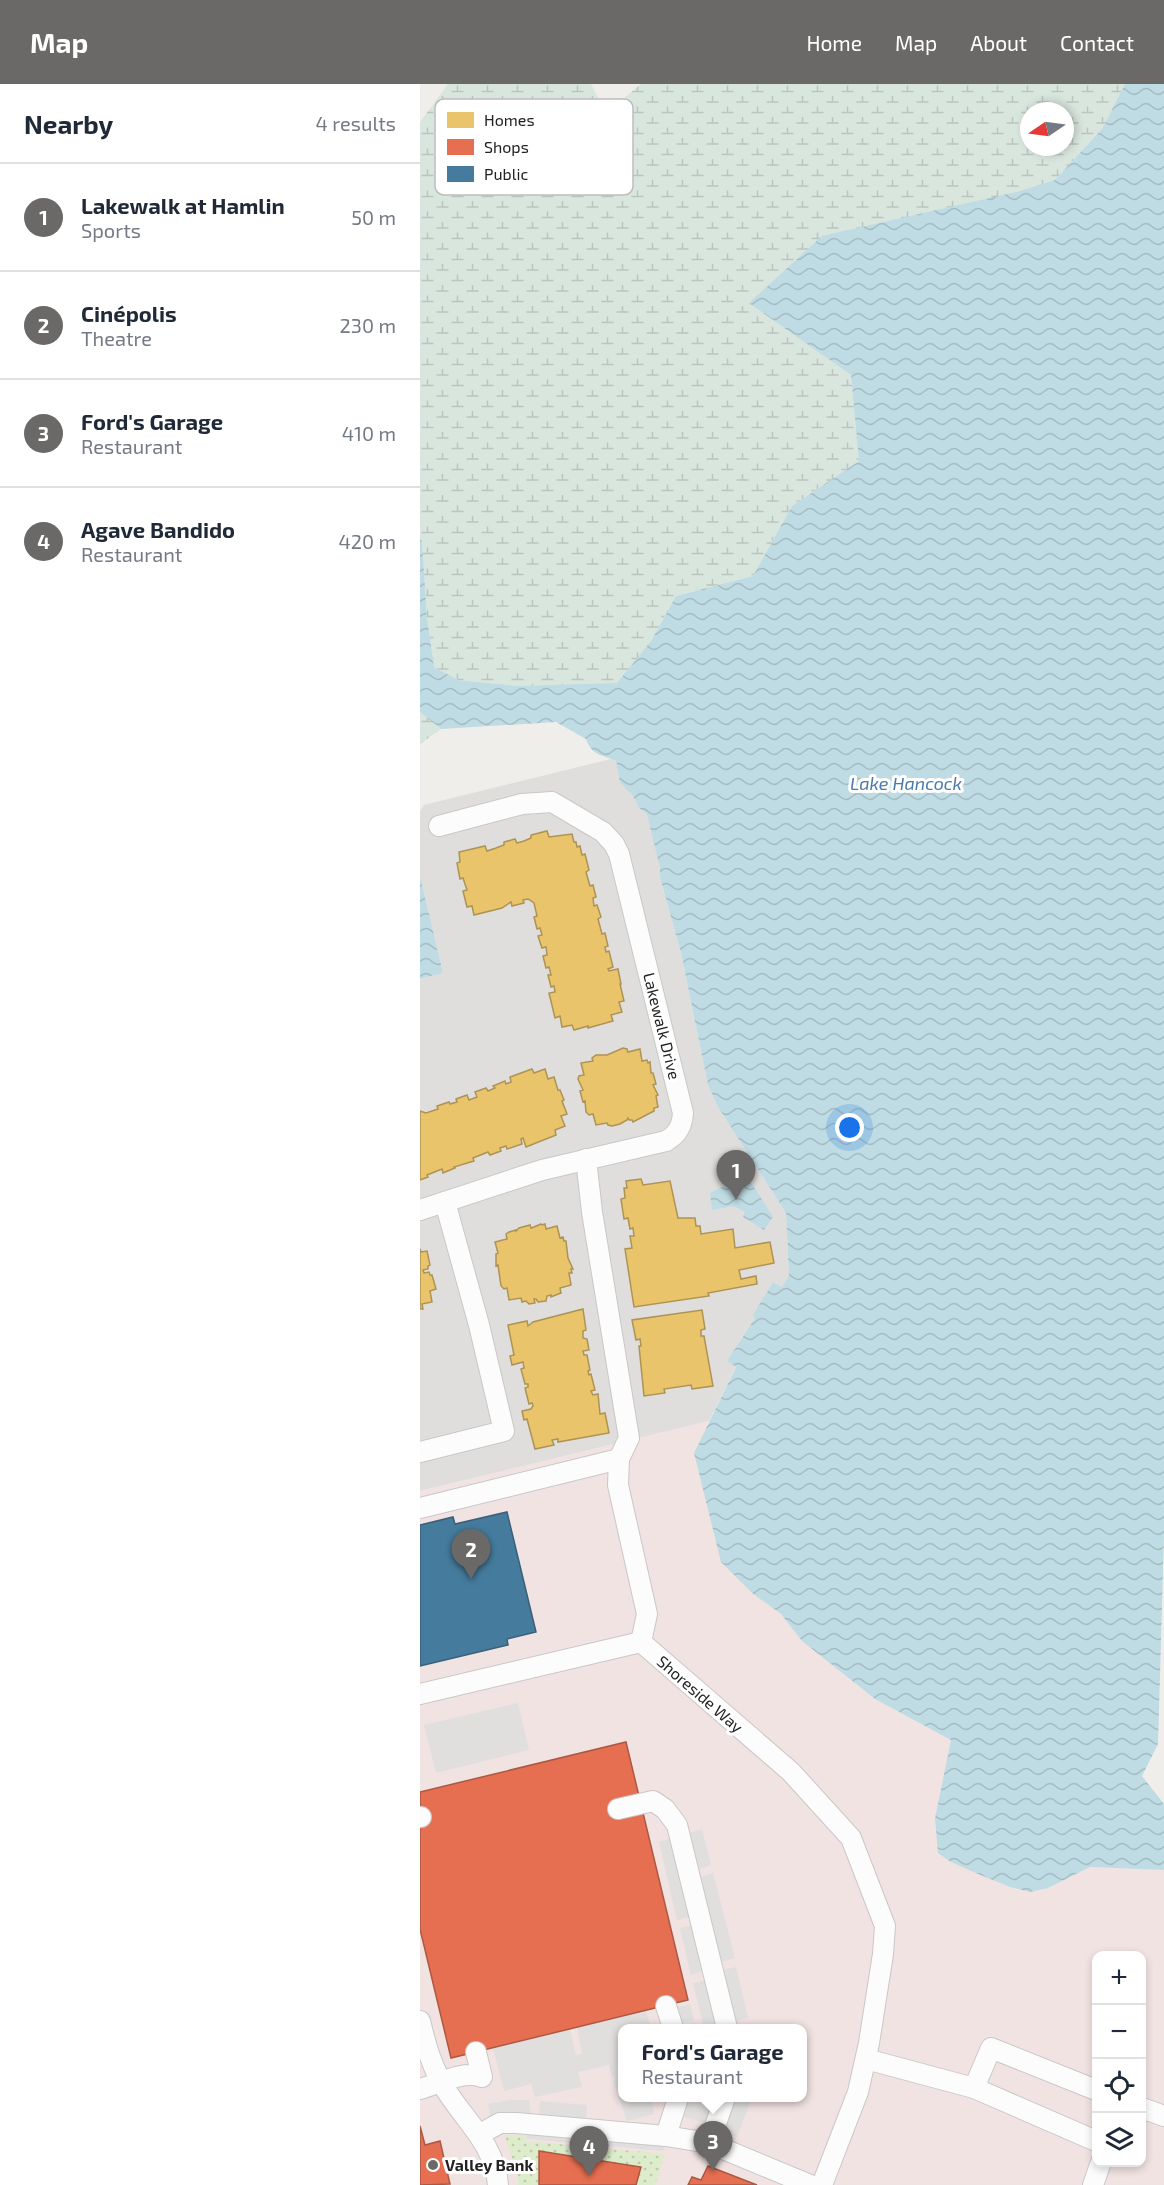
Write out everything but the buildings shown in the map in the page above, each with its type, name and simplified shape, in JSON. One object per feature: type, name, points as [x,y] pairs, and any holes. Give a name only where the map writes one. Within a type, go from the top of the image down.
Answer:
[{"type":"street","name":"Lakewalk Drive","points":[[420,1210],[521,1176],[666,1141],[674,1136],[682,1123],[681,1102],[619,854],[614,844],[603,832],[552,802],[533,801],[439,826]]},
{"type":"street","points":[[420,1694],[641,1642],[647,1614],[618,1485],[619,1459],[630,1438],[592,1212],[586,1159]]},
{"type":"street","points":[[420,1452],[504,1431],[479,1325],[445,1202]]},
{"type":"street","points":[[420,1508],[619,1459]]},
{"type":"street","name":"Shoreside Way","points":[[641,1642],[791,1773],[851,1838],[885,1926],[883,1954],[866,2059],[858,2092],[822,2185]]},
{"type":"street","points":[[618,1809],[653,1801],[665,1809],[677,1825],[727,2024]]},
{"type":"street","points":[[666,2006],[672,2024]]},
{"type":"street","points":[[420,2021],[430,2059],[441,2081],[480,2134],[494,2161],[498,2185]]},
{"type":"street","points":[[974,2088],[991,2048],[1092,2088]]},
{"type":"street","points":[[420,2089],[441,2081],[469,2075],[482,2077],[476,2052]]},
{"type":"street","points":[[866,2059],[974,2088],[1092,2139]]},
{"type":"street","points":[[666,2136],[676,2102]]},
{"type":"street","points":[[709,2143],[723,2102]]},
{"type":"street","points":[[1146,2109],[1164,2116]]},
{"type":"street","points":[[480,2134],[500,2124],[516,2123],[666,2136],[709,2143],[810,2185]]},
{"type":"street","points":[[1093,2185],[1100,2167]]},
{"type":"shaded area","points":[[611,759],[616,761],[620,783],[633,796],[639,808],[647,813],[651,825],[660,868],[660,879],[681,953],[708,1085],[718,1107],[786,1213],[789,1275],[782,1287],[773,1282],[755,1318],[727,1361],[736,1366],[709,1421],[420,1491],[420,979],[443,973],[420,876],[420,811],[424,805]]},
{"type":"shaded area","points":[[709,1421],[694,1453],[706,1500],[752,1593],[781,1614],[802,1641],[875,1699],[951,1740],[935,1818],[951,1862],[1019,1890],[1048,1888],[1090,1867],[1164,1870],[1164,2185],[420,2185],[420,1491]]},
{"type":"shaded area","points":[[518,1703],[529,1750],[436,1773],[424,1725]]},
{"type":"shaded area","points":[[702,1829],[711,1865],[699,1869],[700,1877],[713,1873],[735,1958],[721,1962],[723,1970],[736,1967],[748,2017],[736,2021],[736,2024],[703,2024],[693,1983],[707,1980],[704,1970],[691,1975],[680,1928],[692,1925],[690,1917],[677,1920],[659,1842]]},
{"type":"shaded area","points":[[690,2004],[694,2020],[680,2024],[661,2024],[658,2012]]},
{"type":"shaded area","points":[[646,2011],[650,2024],[618,2024],[618,2095],[613,2081],[616,2078],[612,2076],[609,2065],[578,2072],[582,2087],[535,2097],[531,2084],[504,2091],[493,2048],[570,2029],[576,2055],[582,2054],[577,2027]]},
{"type":"shaded area","points":[[509,2100],[529,2100],[531,2114],[539,2115],[540,2101],[587,2105],[586,2120],[670,2128],[663,2151],[526,2139],[526,2133],[502,2133],[490,2116],[488,2104]]},
{"type":"shaded area","points":[[620,2102],[652,2102],[654,2114],[627,2121]]},
{"type":"shaded area","points":[[667,2102],[750,2102],[737,2137],[665,2111]]},
{"type":"green space","points":[[448,84],[591,84],[599,99],[437,99]]},
{"type":"green space","points":[[641,84],[1125,84],[1102,129],[1055,180],[1016,192],[749,302],[851,375],[859,461],[792,506],[753,576],[676,596],[651,641],[617,684],[518,686],[458,680],[434,667],[427,617],[420,537],[420,122],[435,102],[435,195],[633,195],[633,99],[623,99]]},
{"type":"green space","points":[[420,712],[441,729],[420,744]]},
{"type":"green space","points":[[505,2135],[525,2135],[525,2141],[665,2154],[655,2185],[518,2185],[518,2176]]},
{"type":"water","name":"Lake Hancock","points":[[1125,84],[1164,84],[1164,1535],[1158,1744],[1142,1776],[1164,1804],[1164,1870],[1090,1867],[1048,1888],[1030,1892],[1010,1887],[978,1874],[951,1862],[938,1853],[935,1818],[951,1740],[875,1699],[802,1641],[781,1614],[752,1593],[721,1562],[694,1453],[736,1367],[727,1361],[755,1318],[753,1315],[773,1282],[782,1287],[789,1275],[786,1213],[718,1107],[708,1085],[681,953],[660,878],[660,868],[647,814],[639,808],[633,796],[620,783],[616,761],[594,752],[586,739],[556,722],[441,729],[420,712],[420,537],[434,667],[458,680],[518,686],[617,683],[651,641],[676,596],[753,576],[792,506],[859,461],[851,375],[749,303],[822,236],[1016,192],[1055,180],[1102,129]]},
{"type":"water","points":[[420,876],[443,973],[420,979]]},
{"type":"water","points":[[744,1171],[773,1217],[764,1230],[743,1217],[745,1212],[734,1206],[712,1210],[710,1193],[728,1184],[727,1179]]},
{"type":"place","name":"Lakewalk at Hamlin","points":[[736,1200]]},
{"type":"place","name":"Cinépolis","points":[[471,1579]]},
{"type":"place","name":"Valley Bank","points":[[433,2165]]},
{"type":"place","name":"Ford's Garage","points":[[713,2171]]},
{"type":"place","name":"Agave Bandido","points":[[589,2176]]}]
